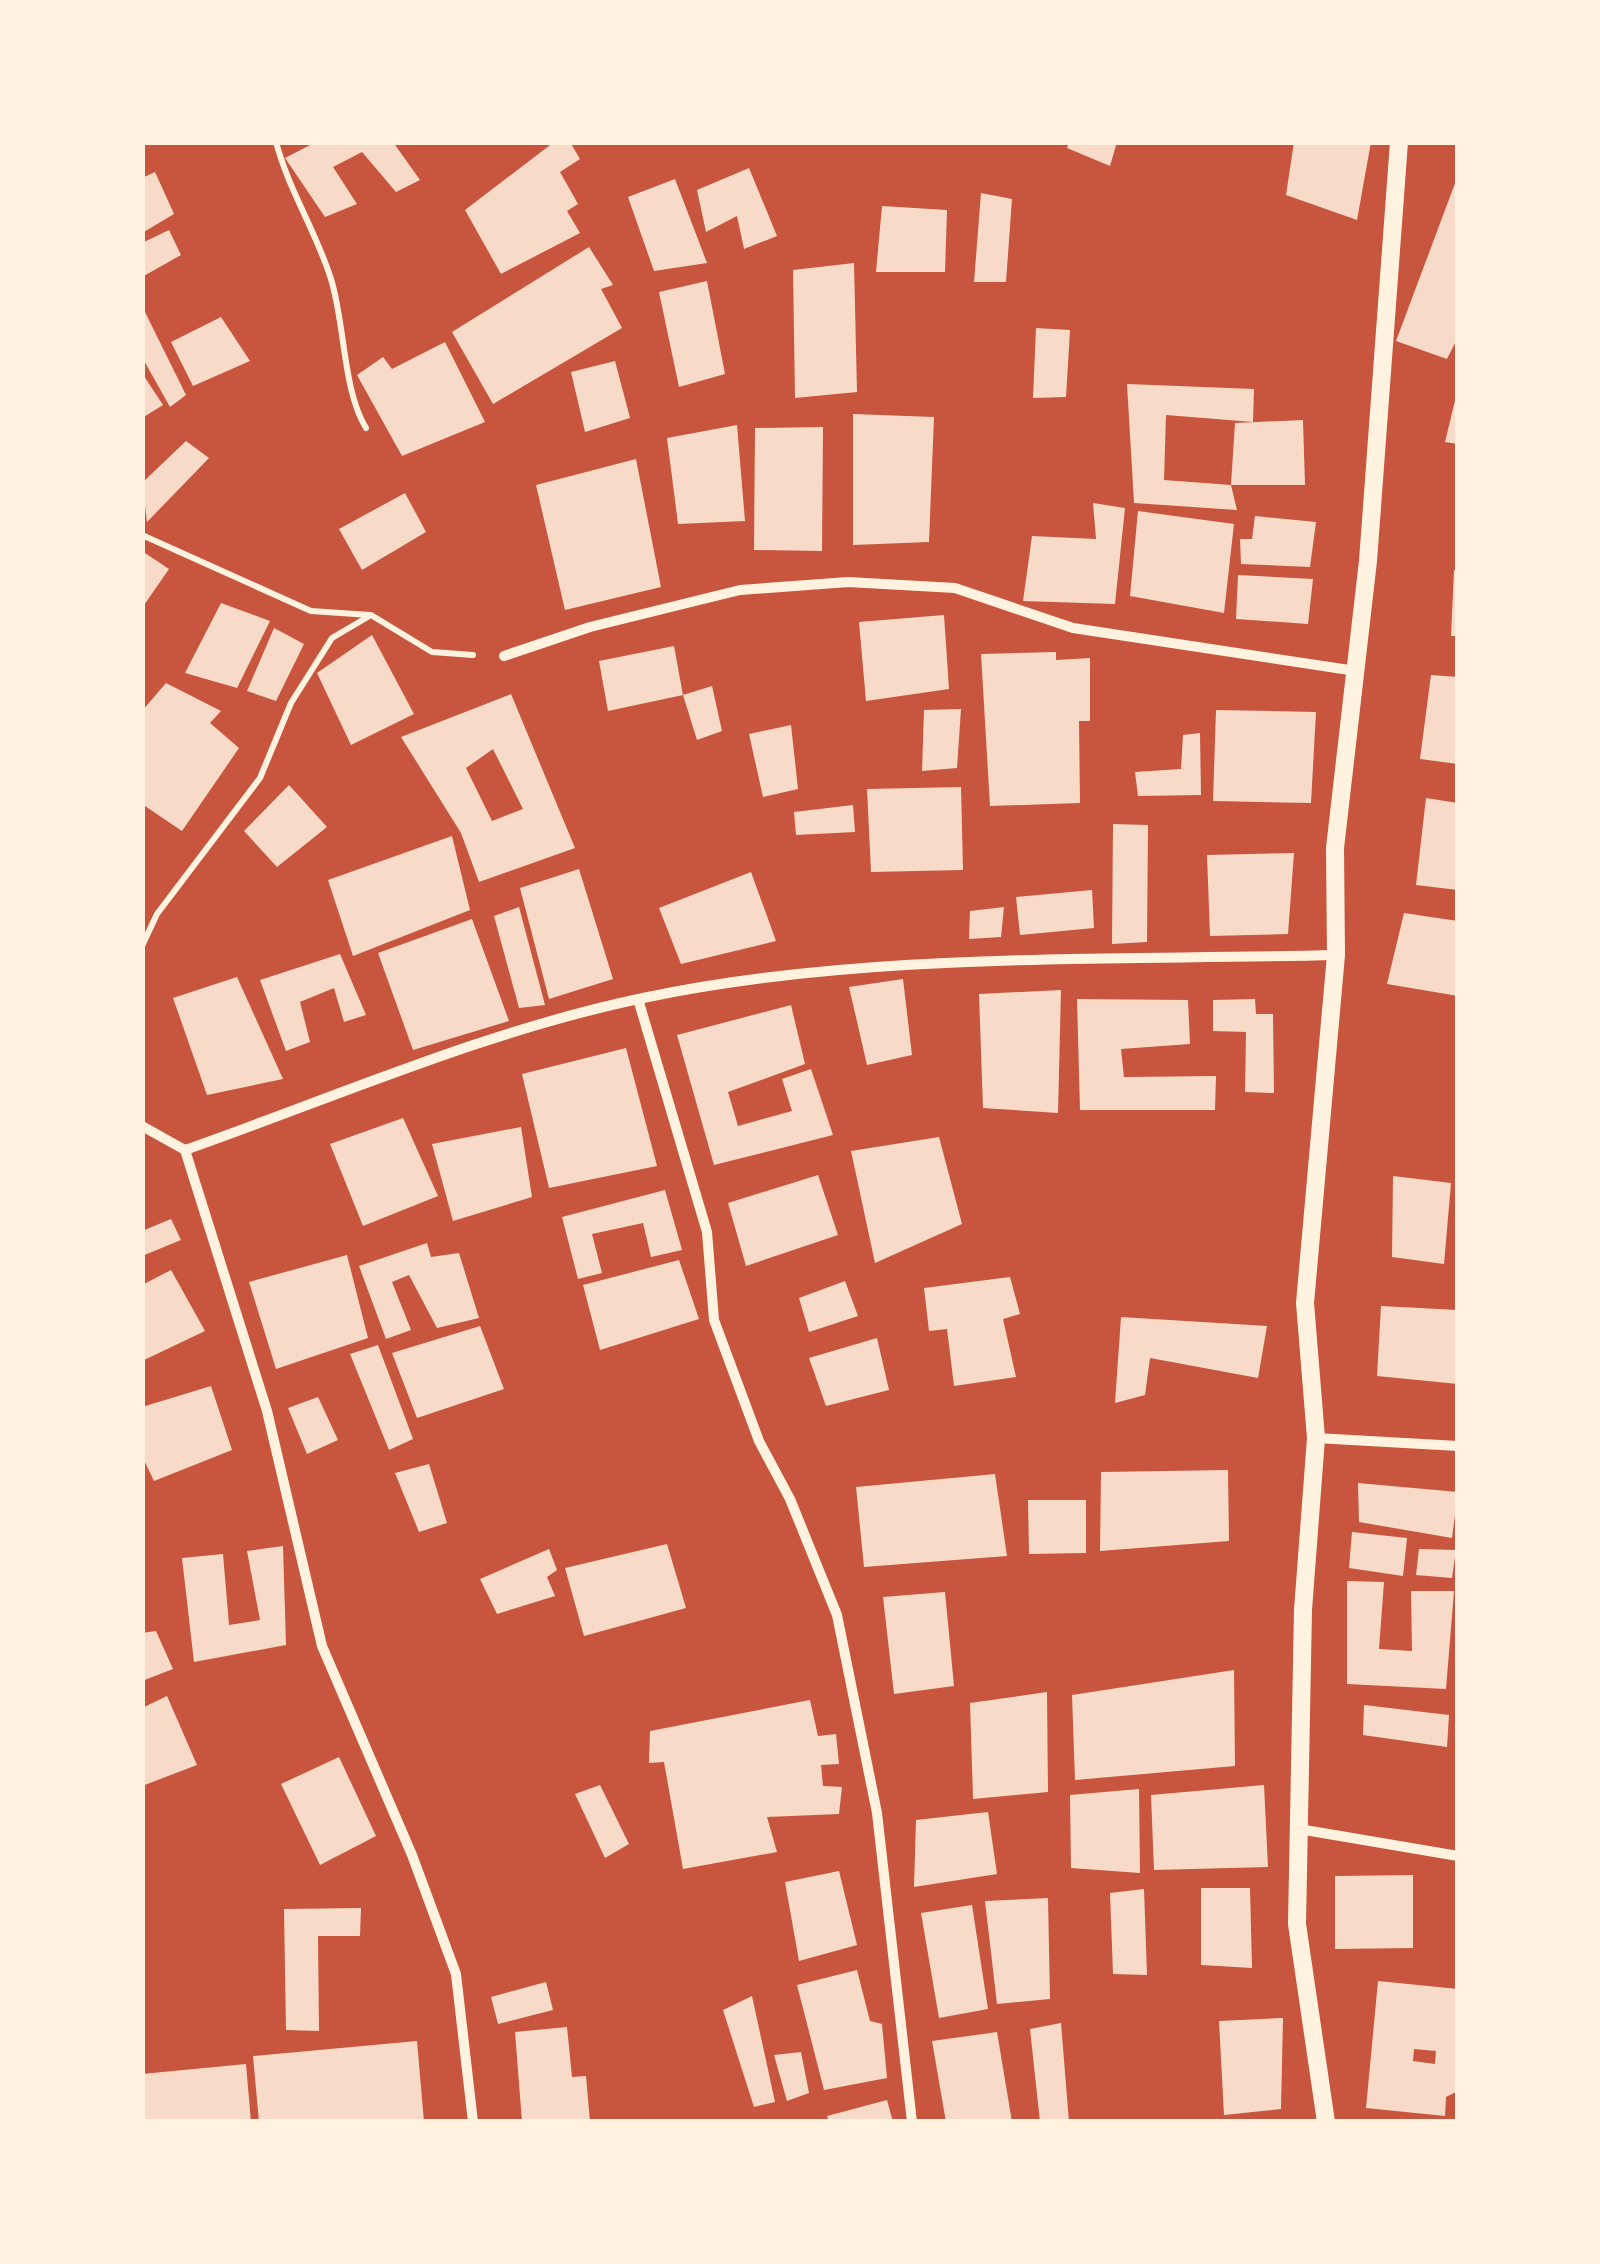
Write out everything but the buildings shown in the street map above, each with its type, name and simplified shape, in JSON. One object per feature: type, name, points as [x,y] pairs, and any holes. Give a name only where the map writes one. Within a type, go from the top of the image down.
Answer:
[{"type":"street","points":[[1326,2122],[1298,1924],[1303,1610],[1316,1438],[1305,1304],[1336,955],[1336,848],[1356,670],[1399,142]]},
{"type":"street","points":[[504,656],[590,627],[740,590],[848,582],[955,588],[1073,628],[1356,670]]},
{"type":"street","points":[[185,1150],[448,1052],[638,999],[829,969],[1336,955]]},
{"type":"street","points":[[638,999],[707,1232],[714,1320],[759,1441],[790,1500],[836,1615],[877,1812],[912,2122]]},
{"type":"street","points":[[142,1126],[185,1150],[267,1411],[322,1646],[412,1855],[456,1974],[473,2122]]},
{"type":"street","points":[[1316,1438],[1458,1446]]},
{"type":"street","points":[[1299,1829],[1458,1856]]},
{"type":"path","points":[[276,142],[288,185],[330,277],[347,344],[354,408],[366,428]]},
{"type":"path","points":[[142,535],[311,611],[371,615],[432,652],[504,656]]},
{"type":"path","points":[[142,946],[157,914],[260,778],[291,703],[332,638],[371,615]]}]
